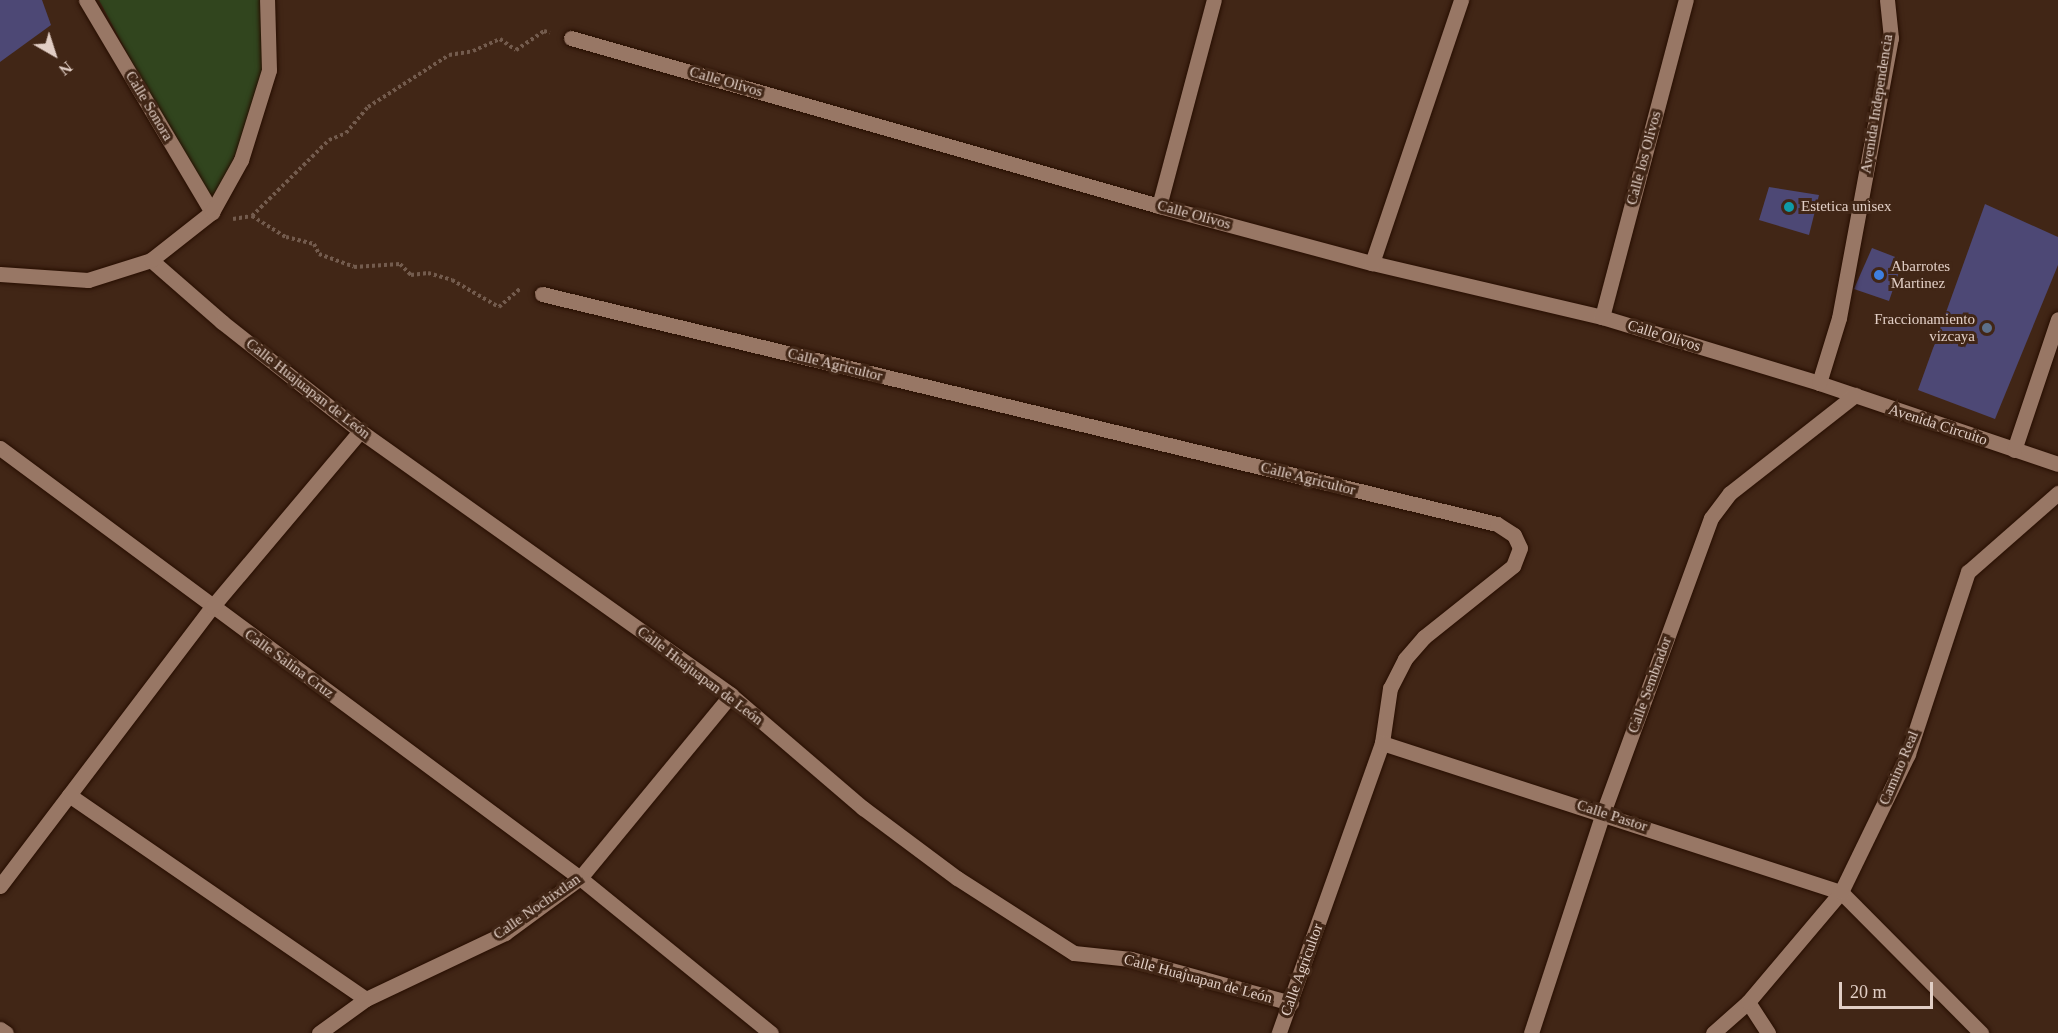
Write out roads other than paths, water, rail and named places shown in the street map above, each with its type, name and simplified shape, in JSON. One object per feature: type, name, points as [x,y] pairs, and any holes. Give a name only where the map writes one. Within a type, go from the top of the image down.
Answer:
[{"type":"street","name":"Calle Sonora","points":[[86,0],[212,212]]},
{"type":"street","points":[[0,274],[88,280],[151,260],[212,212],[241,160],[269,70],[267,0]]},
{"type":"street","points":[[1160,206],[1214,0]]},
{"type":"street","points":[[1372,263],[1461,0]]},
{"type":"street","name":"Calle los Olivos","points":[[1602,317],[1686,0]]},
{"type":"street","name":"Avenida Independencia","points":[[1819,383],[1839,318],[1891,38],[1887,0]]},
{"type":"street","name":"Calle Olivos","points":[[571,38],[1160,206],[1372,263],[1602,317],[1819,383]]},
{"type":"street","name":"Calle Huajuapan de León","points":[[151,260],[222,322],[360,431],[730,695],[863,808],[957,878],[1074,953],[1131,959],[1291,1003]]},
{"type":"street","name":"Calle Agricultor","points":[[542,294],[1497,524],[1514,535],[1520,548],[1513,566],[1424,637],[1405,658],[1390,688],[1382,743],[1279,1033]]},
{"type":"street","points":[[2014,450],[2058,319]]},
{"type":"street","name":"Avenida Circuito","points":[[1819,383],[2058,464]]},
{"type":"street","name":"Calle Sembrador","points":[[1531,1033],[1604,813],[1711,518],[1730,493],[1855,395]]},
{"type":"street","points":[[0,886],[212,607],[360,431]]},
{"type":"street","name":"Calle Salina Cruz","points":[[0,448],[580,878],[771,1033]]},
{"type":"street","name":"Camino Real","points":[[1713,1033],[1748,1002],[1841,892],[1908,754],[1968,572],[2058,494]]},
{"type":"street","name":"Calle Nochixtlan","points":[[319,1033],[366,999],[505,933],[580,878],[730,695]]},
{"type":"street","name":"Calle Pastor","points":[[1382,743],[1604,813],[1841,892]]},
{"type":"street","points":[[69,795],[366,999]]},
{"type":"street","points":[[1841,892],[1981,1033]]},
{"type":"street","points":[[1748,1002],[1768,1033]]},
{"type":"street","points":[[0,1029],[6,1033]]},
{"type":"place","name":"Estetica unisex","points":[[1789,207]]},
{"type":"place","name":"Abarrotes Martinez","points":[[1879,275]]},
{"type":"place","name":"Fraccionamiento vizcaya","points":[[1987,328]]}]
